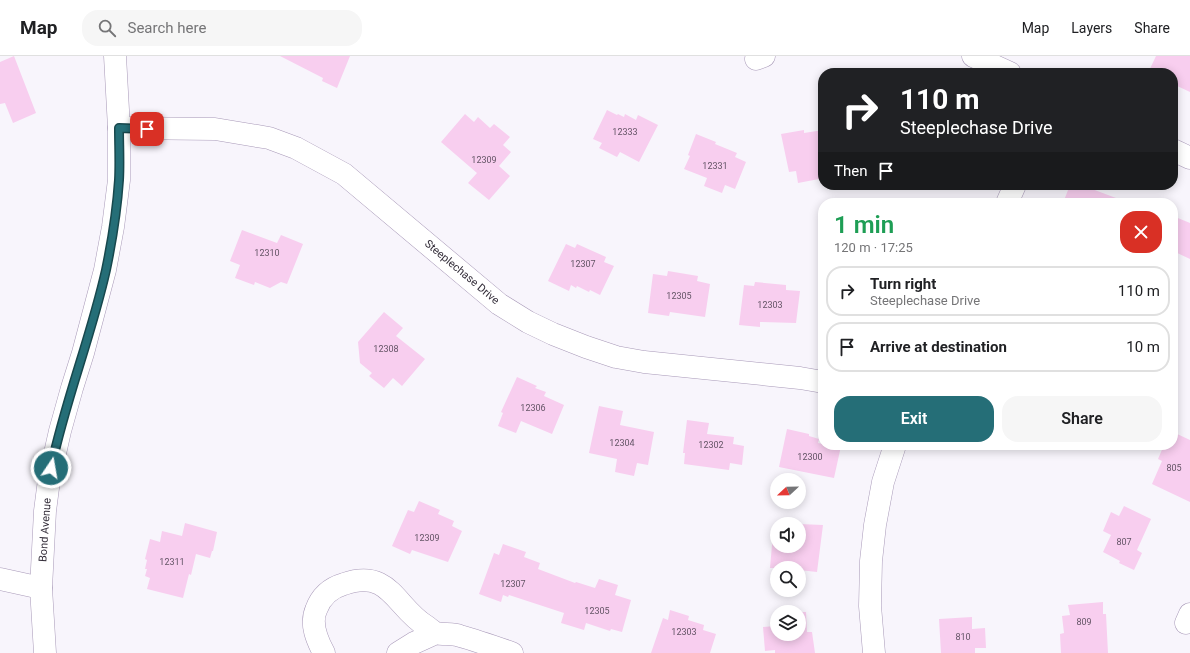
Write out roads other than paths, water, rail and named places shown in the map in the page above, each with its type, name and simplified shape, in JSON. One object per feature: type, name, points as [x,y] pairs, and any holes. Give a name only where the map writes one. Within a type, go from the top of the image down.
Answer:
[{"type":"street","name":"Bond Avenue","points":[[45,653],[41,588],[45,511],[49,480],[60,431],[106,270],[119,180],[119,128],[115,56]]},
{"type":"street","points":[[973,56],[999,68]]},
{"type":"street","name":"Steeplechase Drive","points":[[119,128],[215,129],[269,138],[296,148],[349,178],[499,304],[540,328],[586,347],[616,357],[644,362],[818,381]]},
{"type":"street","points":[[1178,152],[1190,158]]},
{"type":"street","points":[[874,653],[870,606],[871,554],[874,525],[883,482],[893,450]]},
{"type":"street","points":[[0,579],[41,588]]},
{"type":"street","points":[[324,653],[315,633],[314,621],[316,611],[321,600],[327,592],[338,586],[348,582],[361,580],[381,584],[390,591],[421,624],[436,633],[458,635],[512,653]]},
{"type":"street","points":[[398,653],[414,643],[436,633]]}]
